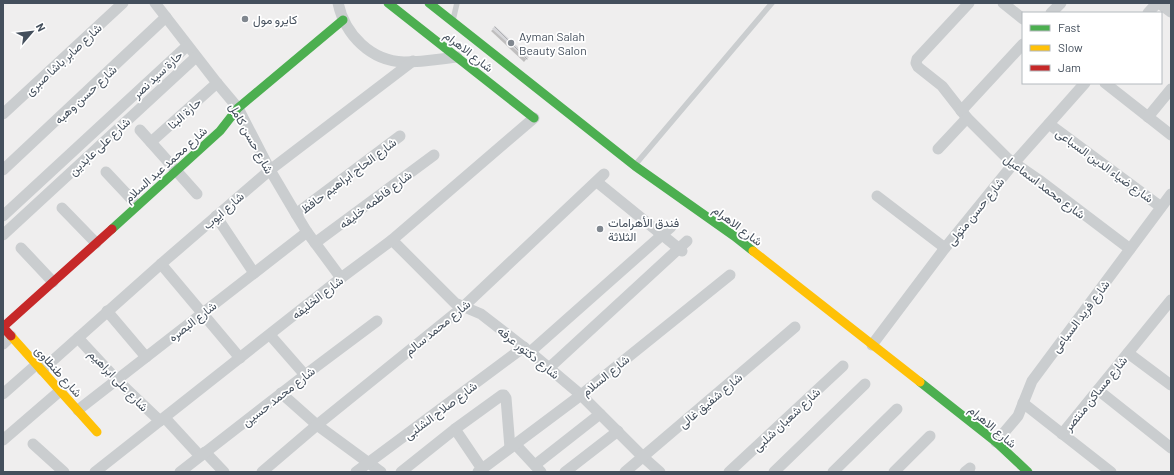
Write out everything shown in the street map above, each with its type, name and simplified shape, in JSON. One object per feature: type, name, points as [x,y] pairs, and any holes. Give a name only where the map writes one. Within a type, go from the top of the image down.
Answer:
[{"type":"main road","name":"شارع الاهرام","points":[[388,3],[534,118]]},
{"type":"main road","name":"شارع الاهرام","points":[[429,3],[440,7],[452,22],[634,166],[734,236],[996,442],[1028,472]]},
{"type":"main road","name":"شارع محمد عبد السلام","points":[[3,327],[220,131],[238,108],[343,20]]},
{"type":"main road","name":"شارع طنطاوى","points":[[3,327],[7,340],[40,367],[97,432]]},
{"type":"street","name":"شارع صابر باشا صبرى","points":[[3,114],[123,3]]},
{"type":"street","name":"شارع حسن كامل","points":[[156,3],[187,46],[238,108],[270,170],[296,214],[307,232],[341,278]]},
{"type":"street","points":[[338,3],[343,20],[350,32],[370,51],[382,57],[404,62],[457,57]]},
{"type":"street","name":"شارع محمد اسماعيل","points":[[969,3],[917,59],[917,65],[942,86],[964,114],[1001,152],[1130,249]]},
{"type":"street","points":[[1003,3],[1022,18]]},
{"type":"street","points":[[1052,12],[1061,3]]},
{"type":"street","points":[[1149,12],[1158,3],[1171,12]]},
{"type":"street","name":"شارع حسن وهبه","points":[[3,170],[166,17]]},
{"type":"street","points":[[938,148],[964,114],[1022,45]]},
{"type":"street","name":"حارة سيد نصر","points":[[3,216],[187,46]]},
{"type":"street","name":"شارع على عابدين","points":[[3,235],[196,57]]},
{"type":"street","name":"شارع ايوب","points":[[3,394],[78,338],[107,311],[270,170],[413,61]]},
{"type":"street","name":"حارة البنا","points":[[151,142],[217,83]]},
{"type":"street","name":"شارع حسن متولى","points":[[872,345],[945,248],[1014,163],[1084,84]]},
{"type":"street","points":[[1106,84],[1171,135]]},
{"type":"street","points":[[1148,117],[1171,89]]},
{"type":"street","name":"شارع الخليفه","points":[[95,472],[341,278],[392,240],[534,118]]},
{"type":"street","name":"شارع ضياء الدين السباعى","points":[[1049,124],[1162,207]]},
{"type":"street","points":[[140,130],[198,194]]},
{"type":"street","name":"شارع الحاج ابراهيم حافظ","points":[[296,214],[400,136]]},
{"type":"street","name":"شارع فاطمه خليفه","points":[[316,243],[434,155]]},
{"type":"street","points":[[106,172],[137,205]]},
{"type":"street","name":"شارع محمد سالم","points":[[262,472],[317,425],[463,307],[601,178],[667,231]]},
{"type":"street","name":"شارع فريد السباعى","points":[[996,442],[1014,422],[1032,381],[1171,194]]},
{"type":"street","points":[[877,196],[945,248]]},
{"type":"street","points":[[62,208],[96,243]]},
{"type":"street","points":[[216,216],[254,273]]},
{"type":"street","points":[[549,368],[683,247],[667,231]]},
{"type":"street","name":"شارع صلاح الشلبى","points":[[356,472],[527,350],[667,231]]},
{"type":"street","name":"شارع البصره","points":[[78,410],[307,232]]},
{"type":"street","name":"شارع دكتور عرفه","points":[[392,240],[455,303],[481,314],[581,395],[660,472]]},
{"type":"street","points":[[21,248],[53,282]]},
{"type":"street","points":[[161,264],[240,358]]},
{"type":"street","name":"شارع السلام","points":[[480,470],[581,395],[730,275]]},
{"type":"street","name":"شارع مساكن منتصر","points":[[1062,434],[1171,300]]},
{"type":"street","points":[[107,311],[146,357]]},
{"type":"street","name":"شارع محمد حسين","points":[[180,472],[377,321]]},
{"type":"street","name":"شارع شفيق غالى","points":[[625,472],[642,456],[795,328]]},
{"type":"street","points":[[270,335],[305,375]]},
{"type":"street","name":"شارع على ابراهيم","points":[[78,338],[117,380],[224,472]]},
{"type":"street","name":"شارع مساكن منتصر","points":[[1128,353],[1171,385]]},
{"type":"street","name":"شارع شعبان شلبى","points":[[729,472],[843,366]]},
{"type":"street","points":[[774,472],[865,384]]},
{"type":"street","points":[[3,440],[61,390]]},
{"type":"street","points":[[1098,390],[1171,448]]},
{"type":"street","points":[[282,393],[317,425],[381,472]]},
{"type":"street","points":[[401,472],[499,395],[504,395],[506,398],[512,446],[538,469],[600,414]]},
{"type":"street","points":[[1023,403],[1111,472]]},
{"type":"street","points":[[832,472],[896,409]]},
{"type":"street","points":[[455,429],[480,470]]},
{"type":"street","points":[[565,472],[618,431]]},
{"type":"street","points":[[894,472],[930,436]]},
{"type":"street","points":[[33,444],[64,472]]},
{"type":"lane","points":[[452,22],[456,3]]},
{"type":"lane","points":[[634,166],[772,3]]},
{"type":"building","name":"Ayman Salah Beauty Salon","points":[[495,26],[529,57],[527,60],[492,29]]},
{"type":"traffic: fast","points":[[388,3],[534,118]]},
{"type":"traffic: fast","points":[[429,3],[635,166],[753,251]]},
{"type":"traffic: fast","points":[[112,229],[220,131],[238,108],[343,20]]},
{"type":"traffic: fast","points":[[920,382],[996,442],[1028,472]]},
{"type":"traffic: slow","points":[[753,251],[920,382]]},
{"type":"traffic: slow","points":[[11,336],[97,432]]},
{"type":"traffic: jam","points":[[11,336],[3,327],[112,229]]},
{"type":"place","name":"كايرو مول","points":[[245,19]]},
{"type":"place","name":"Ayman Salah Beauty Salon","points":[[511,43]]},
{"type":"place","name":"فندق الأهرامات الثلاثة","points":[[600,229]]}]
